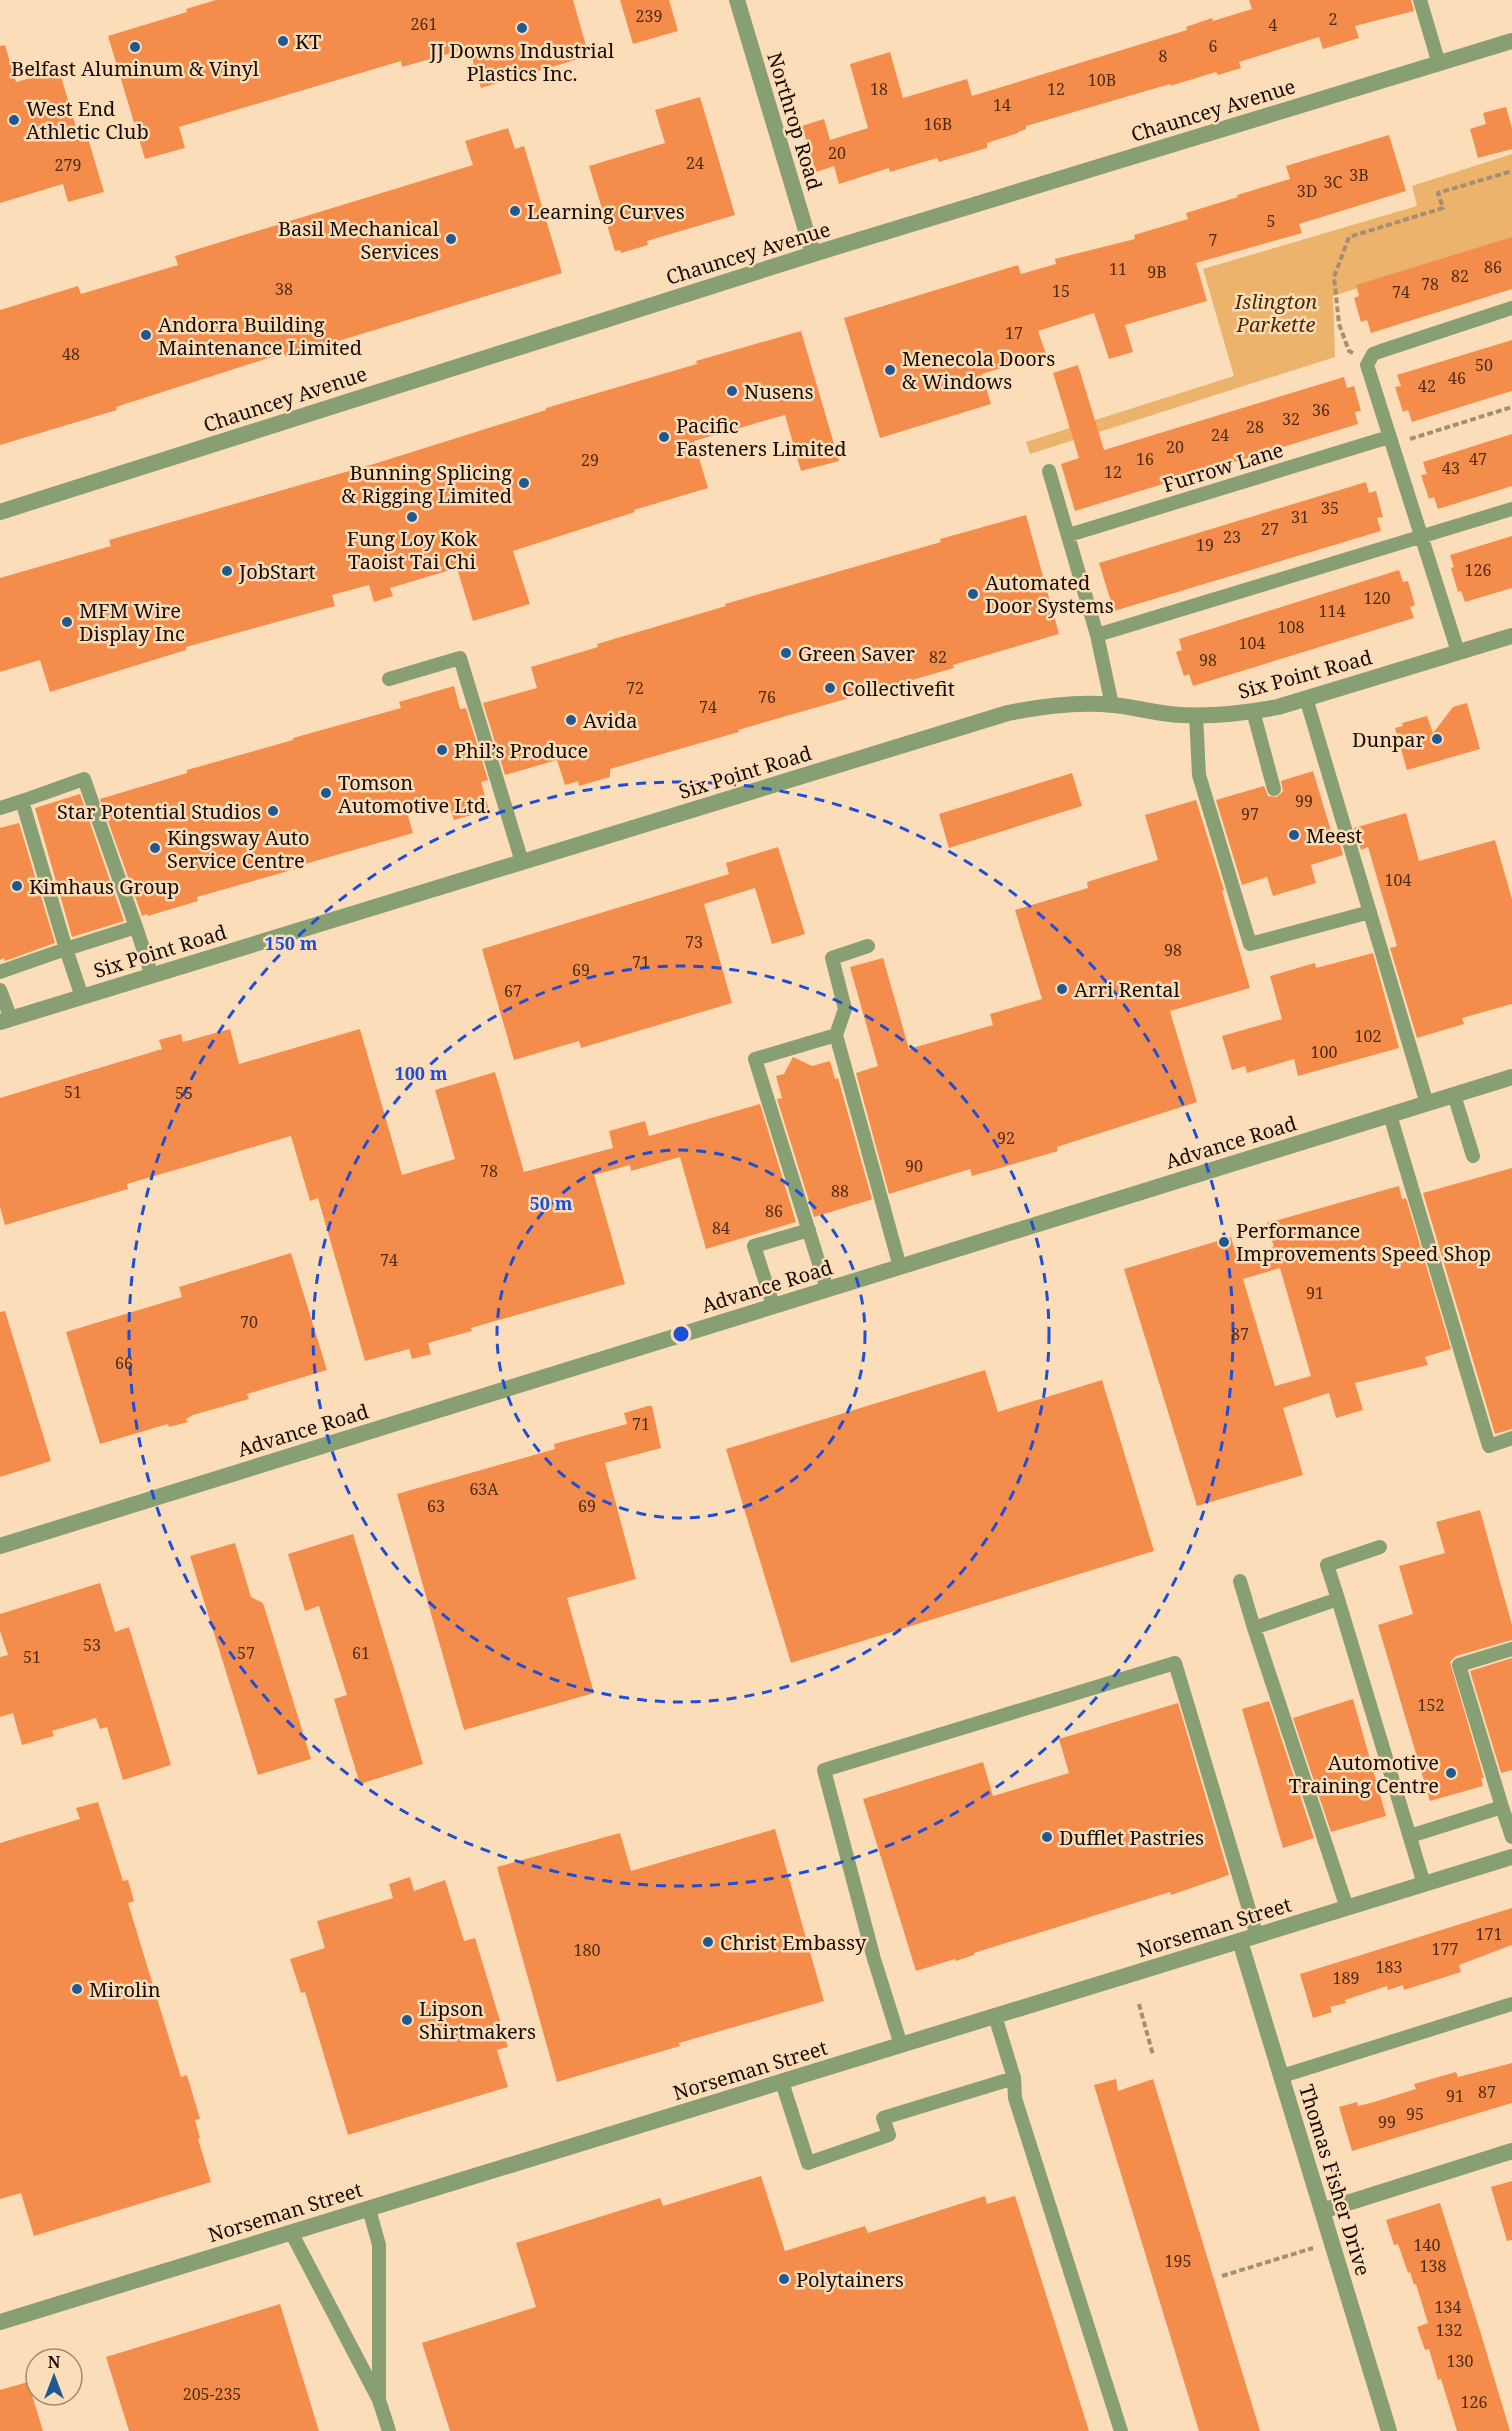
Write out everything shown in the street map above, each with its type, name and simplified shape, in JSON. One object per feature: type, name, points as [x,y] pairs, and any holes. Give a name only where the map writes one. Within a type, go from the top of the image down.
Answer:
[{"type":"street","name":"Northrop Road","points":[[737,0],[813,254]]},
{"type":"street","name":"Chauncey Avenue","points":[[0,512],[813,254],[1512,41]]},
{"type":"street","name":"Six Point Road","points":[[6,1020],[1008,713],[1046,705],[1112,705],[1164,714],[1238,714],[1306,698],[1512,636]]},
{"type":"street","name":"Advance Road","points":[[0,1546],[1512,1077]]},
{"type":"street","name":"Norseman Street","points":[[0,2322],[1512,1857]]},
{"type":"street","name":"Thomas Fisher Drive","points":[[1240,1941],[1389,2431]]},
{"type":"street","points":[[1322,2211],[1512,2151]]},
{"type":"lane","points":[[1420,0],[1439,64]]},
{"type":"lane","points":[[1458,652],[1369,373],[1369,360],[1373,354],[1381,351],[1512,308]]},
{"type":"lane","name":"Furrow Lane","points":[[1069,535],[1390,441]]},
{"type":"lane","points":[[1049,471],[1097,635],[1112,705]]},
{"type":"lane","points":[[1097,635],[1512,508]]},
{"type":"lane","points":[[389,679],[460,658],[522,862]]},
{"type":"lane","points":[[1306,698],[1427,1104]]},
{"type":"lane","points":[[1253,711],[1274,789]]},
{"type":"lane","points":[[1196,715],[1200,775],[1250,944],[1370,912]]},
{"type":"lane","points":[[0,808],[84,779],[152,976]]},
{"type":"lane","points":[[22,801],[82,997]]},
{"type":"lane","points":[[0,972],[136,927]]},
{"type":"lane","points":[[868,946],[832,958],[845,1009],[836,1035],[900,1267]]},
{"type":"lane","points":[[0,990],[6,1020]]},
{"type":"lane","points":[[827,1289],[755,1059],[836,1035]]},
{"type":"lane","points":[[1454,1095],[1473,1156]]},
{"type":"lane","points":[[1390,1114],[1489,1446],[1512,1438]]},
{"type":"lane","points":[[773,1305],[754,1246],[808,1230]]},
{"type":"lane","points":[[1380,1547],[1327,1564],[1425,1884]]},
{"type":"lane","points":[[1240,1581],[1347,1908]]},
{"type":"lane","points":[[1254,1628],[1338,1599]]},
{"type":"lane","points":[[1512,1649],[1459,1665],[1512,1837]]},
{"type":"lane","points":[[901,2045],[874,1959],[824,1770],[1174,1664],[1257,1936]]},
{"type":"lane","points":[[1410,1836],[1502,1807]]},
{"type":"lane","points":[[1282,2076],[1512,2004]]},
{"type":"lane","points":[[995,2016],[1014,2078],[1015,2098],[1121,2431]]},
{"type":"lane","points":[[782,2082],[808,2163],[889,2136],[883,2118],[1014,2078]]},
{"type":"lane","points":[[369,2209],[379,2246],[379,2400]]},
{"type":"lane","points":[[291,2232],[379,2400],[388,2431]]},
{"type":"path","points":[[1369,360],[1349,351],[1339,324],[1334,277],[1349,237],[1443,208],[1438,193],[1512,171]]},
{"type":"path","points":[[1390,441],[1512,407]]},
{"type":"path","points":[[1139,2004],[1153,2055]]},
{"type":"path","points":[[1222,2276],[1316,2247]]},
{"type":"green space","name":"Islington Parkette","points":[[1512,154],[1512,239],[1333,296],[1335,357],[1030,454],[1026,442],[1234,376],[1203,269],[1417,206],[1412,186]]},
{"type":"building","points":[[216,0],[573,0],[589,56],[481,88],[469,48],[402,67],[401,61],[179,127],[185,148],[145,159],[108,36],[187,12],[186,9]]},
{"type":"building","points":[[620,0],[669,0],[678,31],[633,44]]},
{"type":"building","points":[[1249,0],[1411,0],[1414,11],[1355,26],[1359,38],[1323,49],[1319,37],[1239,62],[1241,68],[1218,75],[1216,72],[1170,86],[1170,84],[1026,126],[1026,129],[1018,133],[987,143],[987,148],[939,162],[937,158],[890,172],[889,168],[839,184],[834,166],[816,172],[802,126],[824,119],[830,140],[868,128],[850,64],[890,52],[903,98],[967,79],[972,96],[1187,30],[1186,27],[1212,18],[1213,21],[1252,9]]},
{"type":"building","points":[[5,45],[16,82],[59,70],[79,137],[87,135],[104,192],[68,202],[63,184],[0,203],[0,46]]},
{"type":"building","points":[[700,97],[735,215],[647,241],[648,245],[621,253],[620,250],[615,251],[589,166],[665,143],[655,110]]},
{"type":"building","points":[[1506,107],[1512,128],[1512,149],[1478,158],[1470,129],[1486,124],[1483,113]]},
{"type":"building","points":[[508,128],[515,149],[524,146],[562,273],[286,357],[284,353],[116,407],[117,410],[0,445],[0,310],[78,286],[81,294],[178,265],[175,256],[473,165],[465,141]]},
{"type":"building","points":[[1389,135],[1406,191],[1299,224],[1302,233],[1196,263],[1207,301],[1125,325],[1133,352],[1109,359],[1094,313],[1038,331],[1046,354],[982,374],[991,404],[880,438],[844,318],[1018,265],[1021,274],[1056,264],[1055,259],[1135,239],[1134,235],[1188,219],[1186,213],[1290,179],[1286,166]]},
{"type":"building","points":[[1512,237],[1512,289],[1371,333],[1367,320],[1361,322],[1354,298],[1359,296],[1356,285]]},
{"type":"building","points":[[801,331],[839,461],[801,471],[785,415],[694,441],[708,488],[634,510],[635,512],[513,551],[530,604],[473,621],[457,568],[390,588],[393,596],[374,602],[369,585],[332,595],[335,606],[186,647],[186,650],[50,692],[40,660],[0,672],[0,578],[111,546],[109,540],[377,463],[546,410],[546,408],[697,364],[696,361]]},
{"type":"building","points":[[1512,340],[1512,391],[1412,422],[1408,410],[1403,412],[1395,387],[1401,386],[1397,375]]},
{"type":"building","points":[[1078,365],[1104,450],[1344,377],[1347,388],[1354,386],[1361,411],[1355,412],[1358,424],[1075,511],[1061,464],[1079,458],[1053,373]]},
{"type":"building","points":[[1512,434],[1512,486],[1438,509],[1434,497],[1429,499],[1421,475],[1427,474],[1423,462]]},
{"type":"building","points":[[1366,482],[1369,493],[1376,491],[1383,517],[1377,518],[1381,531],[1114,611],[1099,563]]},
{"type":"building","points":[[1026,515],[1059,634],[953,665],[954,668],[610,769],[610,777],[579,786],[578,781],[565,785],[557,760],[505,775],[483,703],[537,688],[531,667],[598,647],[597,644],[726,606],[725,604]]},
{"type":"building","points":[[1512,536],[1512,588],[1465,602],[1461,591],[1458,592],[1450,555]]},
{"type":"building","points":[[1399,570],[1403,582],[1408,581],[1415,605],[1410,607],[1414,618],[1193,686],[1189,674],[1184,676],[1176,652],[1182,650],[1179,639]]},
{"type":"building","points":[[454,686],[460,709],[466,708],[488,780],[481,782],[489,810],[454,820],[448,801],[407,812],[413,833],[197,897],[198,901],[142,916],[100,799],[187,773],[187,770],[401,708],[399,702]]},
{"type":"building","name":"Dunpar","points":[[1467,703],[1480,749],[1407,770],[1395,728],[1403,726],[1402,723],[1427,716],[1433,733],[1453,707]]},
{"type":"building","points":[[1313,771],[1332,834],[1337,833],[1343,855],[1311,865],[1316,883],[1273,896],[1267,877],[1242,885],[1216,800],[1264,786],[1268,796],[1277,797],[1283,791],[1281,781]]},
{"type":"building","points":[[1072,773],[1082,806],[949,848],[939,814]]},
{"type":"building","points":[[80,794],[124,921],[72,937],[35,808]]},
{"type":"building","points":[[1196,800],[1224,890],[1222,891],[1250,988],[1170,1011],[1197,1102],[1057,1147],[1058,1151],[972,1176],[970,1169],[889,1194],[856,1073],[878,1066],[850,967],[883,958],[909,1049],[993,1025],[990,1014],[1042,999],[1015,910],[1088,888],[1087,882],[1158,860],[1145,815]]},
{"type":"building","points":[[1406,813],[1419,861],[1495,840],[1512,899],[1512,1004],[1462,1018],[1464,1024],[1417,1038],[1390,948],[1397,946],[1368,847],[1361,850],[1354,828]]},
{"type":"building","name":"Kimhaus Group","points":[[19,823],[55,943],[5,961],[4,958],[0,960],[0,828]]},
{"type":"building","points":[[778,847],[805,934],[772,944],[755,888],[704,904],[732,1003],[581,1048],[579,1041],[514,1060],[482,949],[729,874],[726,863]]},
{"type":"building","points":[[1373,953],[1399,1048],[1298,1076],[1294,1059],[1247,1073],[1245,1066],[1232,1070],[1222,1036],[1282,1019],[1270,976],[1315,963],[1316,968]]},
{"type":"building","points":[[230,1029],[239,1064],[360,1029],[402,1175],[455,1159],[435,1090],[495,1072],[524,1172],[613,1148],[609,1131],[645,1121],[649,1136],[760,1104],[796,1222],[706,1249],[680,1157],[631,1171],[630,1165],[594,1175],[625,1284],[471,1328],[472,1331],[428,1343],[431,1354],[412,1359],[409,1349],[365,1361],[318,1198],[310,1201],[291,1136],[127,1184],[128,1189],[5,1225],[0,1207],[0,1098],[162,1049],[159,1040],[181,1034],[183,1042]]},
{"type":"building","points":[[793,1057],[812,1066],[830,1061],[835,1079],[838,1078],[872,1199],[814,1217],[777,1099],[782,1098],[776,1076],[784,1074]]},
{"type":"building","points":[[1512,1168],[1512,1429],[1495,1434],[1423,1193]]},
{"type":"building","points":[[1399,1186],[1402,1199],[1406,1198],[1451,1349],[1425,1357],[1428,1365],[1355,1383],[1363,1410],[1336,1418],[1329,1393],[1283,1408],[1303,1475],[1197,1506],[1124,1269],[1231,1237],[1237,1258],[1274,1247],[1267,1223]],"holes":[[[1280,1268],[1311,1376],[1275,1386],[1243,1279]]]},
{"type":"building","points":[[291,1253],[327,1370],[247,1394],[249,1399],[193,1415],[186,1419],[188,1422],[169,1427],[168,1424],[100,1444],[66,1332],[182,1297],[179,1287]]},
{"type":"building","points":[[5,1311],[51,1461],[0,1477],[0,1312]]},
{"type":"building","points":[[985,1370],[998,1412],[1102,1380],[1154,1551],[791,1663],[726,1449]]},
{"type":"building","points":[[652,1406],[661,1448],[605,1463],[636,1579],[567,1598],[594,1693],[464,1730],[397,1494],[555,1449],[554,1444],[627,1424],[624,1413]]},
{"type":"building","points":[[1480,1510],[1512,1625],[1512,1640],[1456,1656],[1450,1662],[1484,1778],[1481,1778],[1483,1786],[1430,1801],[1378,1625],[1413,1614],[1399,1566],[1445,1553],[1436,1522]]},
{"type":"building","points":[[353,1534],[423,1764],[360,1784],[334,1699],[347,1695],[319,1606],[305,1611],[288,1554]]},
{"type":"building","points":[[235,1543],[251,1597],[263,1603],[311,1759],[258,1775],[190,1556]]},
{"type":"building","points":[[100,1583],[115,1632],[129,1627],[171,1765],[123,1780],[107,1727],[100,1729],[96,1718],[52,1731],[54,1736],[22,1745],[13,1713],[0,1717],[0,1657],[8,1655],[0,1631],[0,1614]]},
{"type":"building","points":[[1512,1658],[1512,1770],[1501,1773],[1470,1671]]},
{"type":"building","points":[[1353,1699],[1386,1816],[1331,1832],[1293,1718]]},
{"type":"building","points":[[1269,1701],[1314,1838],[1283,1848],[1242,1709]]},
{"type":"building","name":"Dufflet Pastries","points":[[1178,1703],[1229,1875],[1171,1895],[1170,1892],[974,1953],[974,1955],[956,1961],[955,1959],[916,1971],[863,1799],[983,1762],[993,1796],[1069,1773],[1059,1739]]},
{"type":"building","name":"Mirolin","points":[[98,1802],[123,1881],[128,1880],[134,1901],[128,1903],[181,2077],[187,2075],[200,2119],[195,2120],[200,2138],[198,2139],[211,2182],[34,2236],[21,2193],[0,2199],[0,1843],[80,1819],[76,1808]]},
{"type":"building","points":[[775,1829],[824,2001],[679,2043],[680,2046],[557,2082],[497,1867],[620,1833],[631,1871]]},
{"type":"building","name":"Lipson Shirtmakers","points":[[410,1877],[414,1891],[445,1880],[464,1941],[475,1938],[508,2047],[497,2050],[508,2087],[348,2135],[305,1992],[301,1993],[290,1959],[325,1948],[317,1921],[393,1898],[389,1884]]},
{"type":"building","points":[[1512,1908],[1512,1945],[1459,1965],[1461,1972],[1404,1990],[1403,1985],[1388,1990],[1387,1986],[1345,2000],[1346,2003],[1330,2007],[1332,2012],[1313,2018],[1300,1974]]},
{"type":"building","points":[[1512,2063],[1512,2103],[1352,2151],[1339,2107],[1357,2102],[1358,2106],[1374,2102],[1416,2089],[1414,2084],[1456,2072],[1458,2077]]},
{"type":"building","points":[[1116,2079],[1118,2091],[1153,2079],[1260,2431],[1199,2431],[1094,2085]]},
{"type":"building","name":"Polytainers","points":[[761,2176],[785,2251],[865,2226],[868,2233],[985,2196],[987,2204],[1015,2196],[1089,2431],[450,2431],[422,2343],[536,2307],[516,2243],[660,2198],[663,2206]]},
{"type":"building","points":[[1512,2181],[1512,2240],[1507,2241],[1491,2187]]},
{"type":"building","points":[[1440,2203],[1510,2431],[1457,2431],[1441,2379],[1438,2380],[1429,2349],[1425,2350],[1417,2327],[1428,2323],[1416,2284],[1414,2285],[1410,2272],[1408,2273],[1398,2244],[1394,2245],[1386,2220]]},
{"type":"building","points":[[280,2304],[319,2431],[129,2431],[106,2357]]},
{"type":"building","points":[[24,2383],[24,2407],[36,2407],[43,2431],[0,2431],[0,2390]]},
{"type":"place","name":"JJ Downs Industrial Plastics Inc.","points":[[522,28]]},
{"type":"place","name":"KT","points":[[283,41]]},
{"type":"place","name":"Belfast Aluminum & Vinyl","points":[[135,47]]},
{"type":"place","name":"West End Athletic Club","points":[[14,120]]},
{"type":"place","name":"Learning Curves","points":[[515,211]]},
{"type":"place","name":"Basil Mechanical Services","points":[[451,239]]},
{"type":"place","name":"Andorra Building Maintenance Limited","points":[[146,335]]},
{"type":"place","name":"Menecola Doors & Windows","points":[[890,370]]},
{"type":"place","name":"Nusens","points":[[732,391]]},
{"type":"place","name":"Pacific Fasteners Limited","points":[[664,437]]},
{"type":"place","name":"Bunning Splicing & Rigging Limited","points":[[524,483]]},
{"type":"place","name":"Fung Loy Kok Taoist Tai Chi","points":[[412,517]]},
{"type":"place","name":"JobStart","points":[[227,571]]},
{"type":"place","name":"Automated Door Systems","points":[[973,594]]},
{"type":"place","name":"MFM Wire Display Inc","points":[[67,622]]},
{"type":"place","name":"Green Saver","points":[[786,653]]},
{"type":"place","name":"Collectivefit","points":[[830,688]]},
{"type":"place","name":"Avida","points":[[571,720]]},
{"type":"place","name":"Dunpar","points":[[1437,739]]},
{"type":"place","name":"Phil’s Produce","points":[[442,750]]},
{"type":"place","name":"Tomson Automotive Ltd.","points":[[326,793]]},
{"type":"place","name":"Star Potential Studios","points":[[273,811]]},
{"type":"place","name":"Meest","points":[[1294,835]]},
{"type":"place","name":"Kingsway Auto Service Centre","points":[[155,848]]},
{"type":"place","name":"Kimhaus Group","points":[[17,886]]},
{"type":"place","name":"Arri Rental","points":[[1062,989]]},
{"type":"place","name":"Performance Improvements Speed Shop","points":[[1224,1242]]},
{"type":"place","name":"Automotive Training Centre","points":[[1451,1773]]},
{"type":"place","name":"Dufflet Pastries","points":[[1047,1837]]},
{"type":"place","name":"Christ Embassy","points":[[708,1942]]},
{"type":"place","name":"Mirolin","points":[[77,1989]]},
{"type":"place","name":"Lipson Shirtmakers","points":[[407,2020]]},
{"type":"place","name":"Polytainers","points":[[784,2279]]}]
